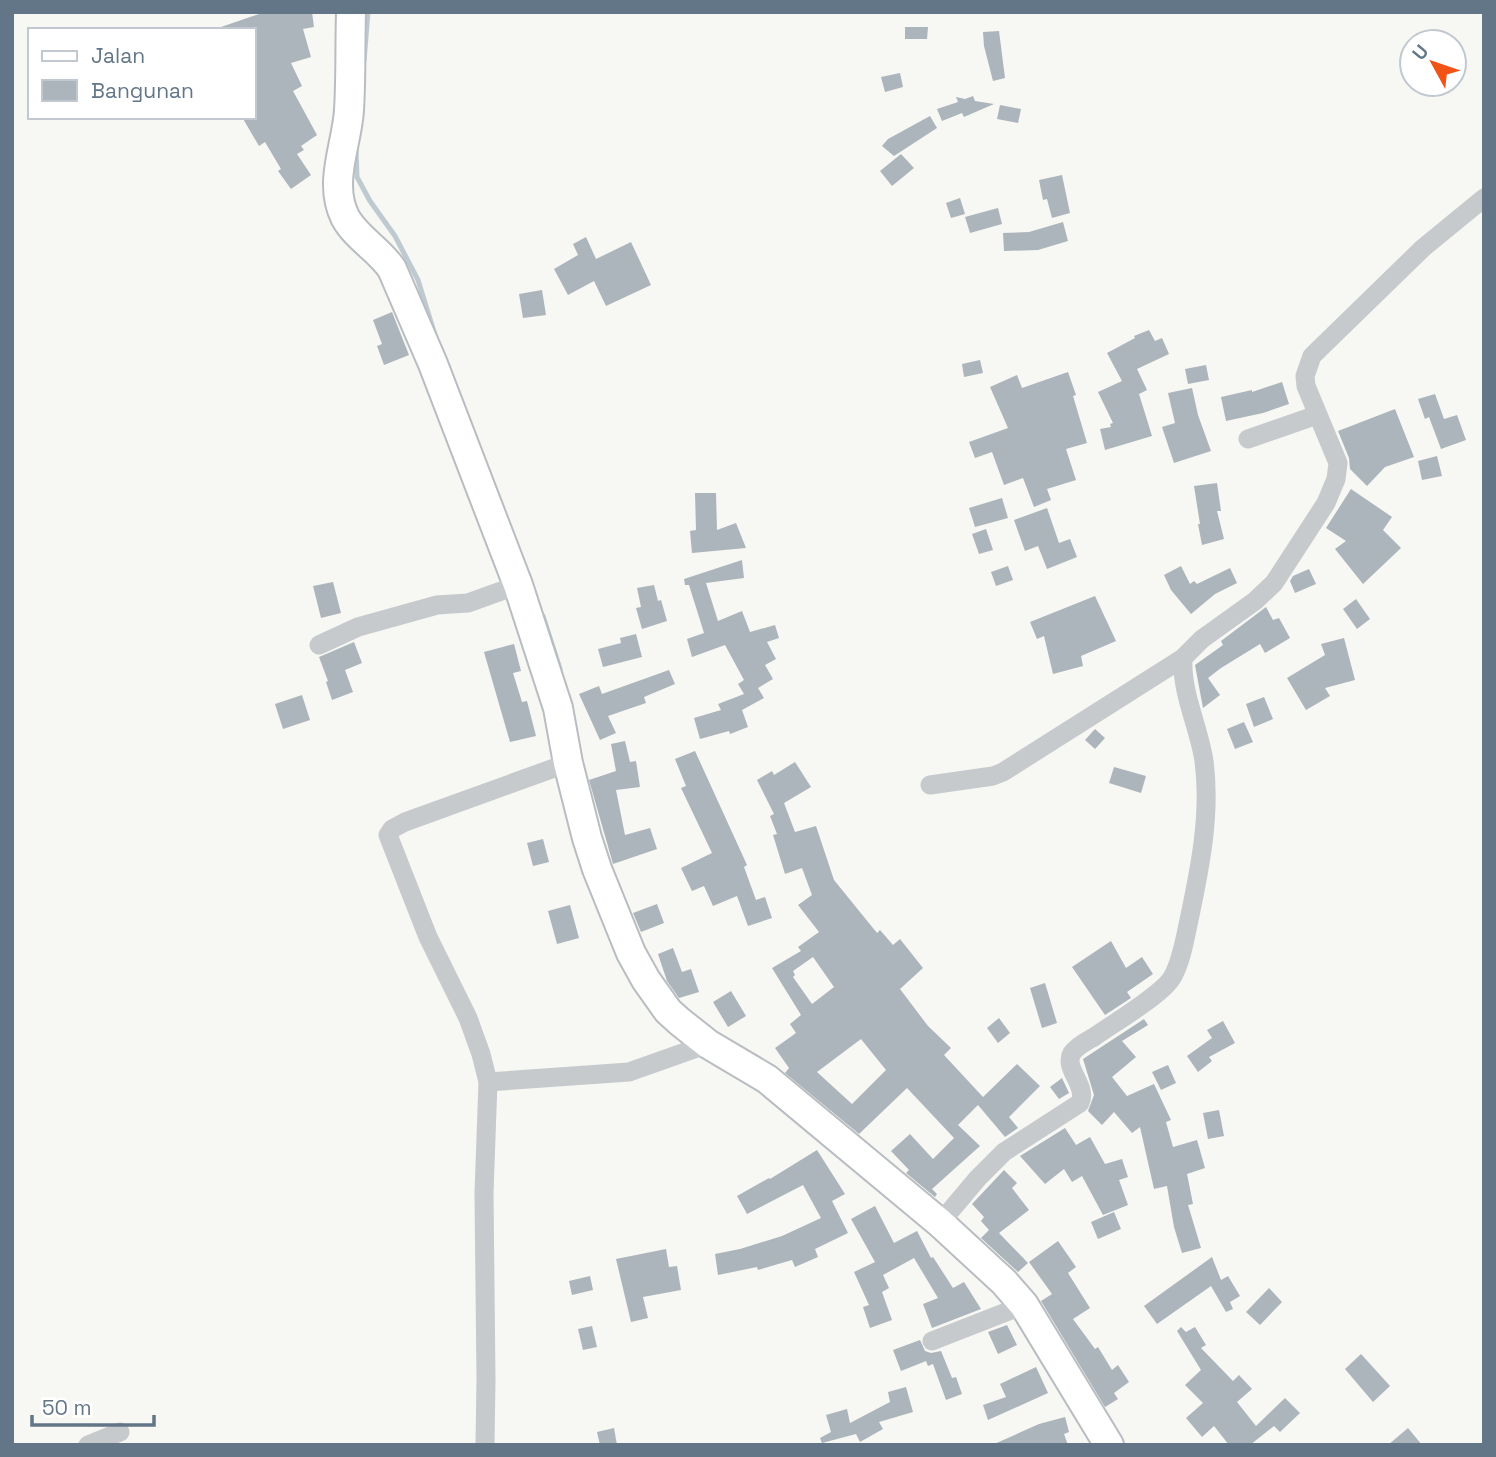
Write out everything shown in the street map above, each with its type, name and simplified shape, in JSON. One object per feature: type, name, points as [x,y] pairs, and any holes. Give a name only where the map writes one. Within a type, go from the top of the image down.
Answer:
[{"type":"street","points":[[351,12],[349,113],[339,159],[339,195],[343,212],[352,227],[387,261],[433,364],[518,584],[558,708],[568,763],[597,869],[631,953],[668,1011],[708,1044],[767,1079],[985,1262],[1024,1305],[1109,1445]]},
{"type":"street","points":[[930,785],[1003,772],[1183,657],[1274,583],[1326,503],[1336,479],[1338,463],[1317,415],[1305,376],[1312,356],[1423,248],[1484,198]]},
{"type":"street","points":[[1248,439],[1317,415]]},
{"type":"street","points":[[319,645],[358,627],[437,605],[468,603],[518,584]]},
{"type":"street","points":[[940,1223],[1004,1152],[1080,1103],[1083,1094],[1070,1063],[1073,1051],[1168,984],[1176,971],[1195,890],[1207,804],[1199,735],[1184,685],[1183,657]]},
{"type":"street","points":[[485,1445],[484,1194],[488,1082],[468,1018],[428,937],[388,835],[392,829],[405,822],[568,763]]},
{"type":"street","points":[[488,1082],[629,1072],[708,1044]]},
{"type":"street","points":[[932,1342],[1024,1305]]},
{"type":"street","points":[[88,1445],[120,1432]]},
{"type":"building","points":[[265,12],[312,12],[314,27],[303,29],[311,57],[291,63],[302,86],[293,91],[317,135],[301,146],[304,150],[297,154],[311,175],[291,189],[278,171],[281,169],[265,142],[259,146],[243,119],[256,119],[256,28],[221,27]]},
{"type":"building","points":[[905,27],[928,27],[927,39],[905,39]]},
{"type":"building","points":[[999,31],[1005,78],[993,81],[983,32]]},
{"type":"building","points":[[900,73],[903,87],[885,92],[881,77]]},
{"type":"building","points":[[973,96],[975,101],[994,104],[964,117],[962,113],[942,121],[937,109],[958,102],[956,97],[965,99]]},
{"type":"building","points":[[1000,105],[1021,109],[1018,123],[997,119]]},
{"type":"building","points":[[930,116],[937,128],[894,156],[882,146],[888,139]]},
{"type":"building","points":[[901,154],[914,168],[892,186],[880,171]]},
{"type":"building","points":[[1062,175],[1070,213],[1052,218],[1047,199],[1043,200],[1039,180]]},
{"type":"building","points":[[960,198],[965,214],[951,218],[946,203]]},
{"type":"building","points":[[998,208],[1002,224],[970,233],[965,217]]},
{"type":"building","points":[[1063,222],[1068,241],[1038,250],[1004,251],[1003,233],[1029,232]]},
{"type":"building","points":[[586,237],[596,259],[631,242],[651,285],[606,306],[594,281],[568,295],[554,269],[578,255],[573,244]]},
{"type":"building","points":[[542,290],[546,315],[523,318],[519,294]]},
{"type":"building","points":[[392,312],[409,355],[384,365],[377,346],[382,344],[373,320]]},
{"type":"building","points":[[1149,330],[1155,341],[1162,338],[1169,354],[1137,369],[1147,390],[1139,394],[1152,436],[1105,450],[1100,429],[1111,427],[1110,424],[1113,423],[1098,392],[1122,381],[1107,353]]},
{"type":"building","points":[[980,360],[983,373],[964,377],[962,364]]},
{"type":"building","points":[[1206,365],[1209,380],[1188,384],[1185,369]]},
{"type":"building","points":[[1068,372],[1087,443],[1066,449],[1076,480],[1047,489],[1051,500],[1034,507],[1023,478],[1004,485],[992,452],[975,458],[969,442],[1008,428],[990,387],[1017,375],[1022,388]]},
{"type":"building","points":[[1282,382],[1289,404],[1226,421],[1221,397],[1252,392]]},
{"type":"building","points":[[1192,388],[1211,451],[1174,463],[1162,427],[1175,423],[1168,393]]},
{"type":"building","points":[[1435,394],[1444,419],[1457,415],[1466,440],[1441,449],[1429,417],[1425,419],[1418,399]]},
{"type":"building","points":[[1395,409],[1414,457],[1385,467],[1367,486],[1350,469],[1349,458],[1338,431]]},
{"type":"building","points":[[1437,456],[1442,476],[1422,480],[1418,461]]},
{"type":"building","points":[[1217,483],[1221,511],[1217,511],[1224,539],[1202,545],[1194,486]]},
{"type":"building","points":[[1351,489],[1392,517],[1383,530],[1401,548],[1363,584],[1335,549],[1346,541],[1326,528]]},
{"type":"building","points":[[695,493],[716,493],[717,530],[736,523],[746,548],[692,553],[690,531],[696,530]]},
{"type":"building","points":[[1002,498],[1008,518],[975,527],[969,508]]},
{"type":"building","points":[[1047,508],[1059,543],[1070,539],[1077,557],[1047,569],[1038,546],[1025,551],[1014,520]]},
{"type":"building","points":[[986,529],[993,550],[979,554],[972,534]]},
{"type":"building","points":[[742,560],[744,578],[706,583],[718,621],[742,611],[750,632],[775,625],[779,638],[767,642],[776,659],[765,665],[773,679],[758,688],[764,698],[742,710],[748,727],[730,734],[729,731],[700,739],[694,718],[721,710],[718,704],[744,694],[738,684],[744,680],[725,645],[692,657],[687,639],[704,633],[689,585],[685,585],[684,579]]},
{"type":"building","points":[[1008,566],[1013,580],[996,586],[991,572]]},
{"type":"building","points":[[1181,566],[1190,584],[1194,581],[1197,584],[1230,568],[1237,583],[1215,594],[1191,614],[1171,590],[1164,575]]},
{"type":"building","points":[[1309,569],[1316,584],[1295,593],[1290,581],[1293,576]]},
{"type":"building","points":[[333,582],[341,613],[321,618],[313,586]]},
{"type":"building","points":[[654,585],[667,621],[642,629],[636,608],[641,607],[637,588]]},
{"type":"building","points":[[1095,596],[1116,641],[1081,656],[1083,666],[1053,674],[1044,636],[1037,639],[1030,622]]},
{"type":"building","points":[[1356,599],[1370,619],[1357,629],[1343,609]]},
{"type":"building","points":[[1266,607],[1273,620],[1279,618],[1290,638],[1265,653],[1260,644],[1208,678],[1220,695],[1203,708],[1195,665],[1223,645],[1221,641]]},
{"type":"building","points":[[636,634],[642,657],[603,667],[598,649],[621,643],[620,638]]},
{"type":"building","points":[[1344,638],[1355,680],[1325,688],[1330,696],[1306,710],[1287,678],[1325,655],[1321,644]]},
{"type":"building","points":[[354,642],[362,663],[345,670],[353,692],[332,700],[319,657]]},
{"type":"building","points":[[514,644],[521,671],[513,673],[522,702],[527,701],[536,736],[510,742],[484,652]]},
{"type":"building","points":[[669,670],[675,684],[644,697],[646,703],[608,716],[616,733],[600,740],[579,694],[599,686],[602,694]]},
{"type":"building","points":[[302,695],[310,720],[283,729],[275,704]]},
{"type":"building","points":[[1264,697],[1273,719],[1254,727],[1246,704]]},
{"type":"building","points":[[1244,722],[1253,742],[1235,749],[1227,729]]},
{"type":"building","points":[[1095,729],[1105,738],[1095,749],[1085,740]]},
{"type":"building","points":[[625,741],[630,762],[636,761],[640,787],[616,790],[625,835],[650,828],[657,849],[613,864],[589,780],[616,771],[611,744]]},
{"type":"building","points":[[695,751],[747,865],[744,867],[756,900],[765,897],[772,918],[748,926],[737,896],[713,906],[704,886],[692,891],[681,868],[712,853],[681,788],[686,786],[675,759]]},
{"type":"building","points":[[795,762],[811,787],[784,803],[795,832],[816,826],[834,880],[877,933],[880,930],[893,945],[900,939],[923,968],[900,989],[928,1026],[951,1048],[944,1055],[983,1097],[1017,1064],[1040,1086],[1009,1117],[1018,1128],[1005,1137],[978,1105],[958,1125],[980,1146],[932,1189],[937,1194],[935,1197],[906,1173],[909,1170],[891,1151],[910,1134],[933,1159],[954,1138],[907,1088],[859,1134],[785,1073],[789,1068],[775,1048],[796,1033],[790,1024],[801,1015],[772,968],[801,951],[798,947],[819,932],[798,905],[812,895],[802,868],[785,874],[773,835],[777,834],[770,816],[774,814],[757,780],[772,771],[774,775]],"holes":[[[813,957],[834,987],[812,1004],[793,977],[793,971]],[[861,1039],[886,1070],[852,1104],[817,1072]]]},
{"type":"building","points":[[1114,767],[1146,776],[1141,793],[1109,783]]},
{"type":"building","points":[[543,839],[549,862],[533,866],[527,843]]},
{"type":"building","points":[[657,904],[664,923],[641,932],[633,913]]},
{"type":"building","points":[[570,905],[579,938],[557,944],[548,911]]},
{"type":"building","points":[[1111,941],[1126,968],[1142,957],[1153,974],[1127,992],[1131,998],[1105,1015],[1072,967]]},
{"type":"building","points":[[673,948],[682,972],[691,969],[699,992],[679,998],[667,981],[658,954]]},
{"type":"building","points":[[1045,983],[1057,1023],[1042,1028],[1030,988]]},
{"type":"building","points":[[731,991],[746,1016],[728,1027],[713,1002]]},
{"type":"building","points":[[999,1018],[1010,1033],[998,1043],[987,1028]]},
{"type":"building","points":[[1144,1019],[1148,1025],[1122,1041],[1136,1057],[1112,1077],[1127,1096],[1154,1084],[1171,1120],[1166,1122],[1173,1147],[1197,1140],[1205,1168],[1187,1174],[1193,1204],[1188,1205],[1201,1248],[1182,1253],[1174,1227],[1167,1186],[1154,1189],[1140,1127],[1132,1133],[1114,1112],[1102,1125],[1088,1111],[1094,1095],[1083,1059]]},
{"type":"building","points":[[1223,1021],[1235,1043],[1209,1057],[1212,1061],[1198,1072],[1187,1056],[1212,1038],[1207,1030]]},
{"type":"building","points":[[1168,1065],[1176,1083],[1161,1090],[1152,1072]]},
{"type":"building","points":[[1062,1078],[1069,1093],[1059,1099],[1050,1087]]},
{"type":"building","points":[[1219,1110],[1224,1136],[1208,1139],[1203,1113]]},
{"type":"building","points":[[1065,1128],[1076,1145],[1090,1137],[1105,1164],[1122,1159],[1128,1177],[1119,1180],[1128,1205],[1103,1215],[1082,1176],[1072,1182],[1064,1169],[1045,1184],[1020,1156]]},
{"type":"building","points":[[817,1150],[845,1194],[832,1201],[848,1233],[815,1249],[818,1257],[795,1267],[792,1260],[758,1270],[757,1267],[718,1275],[715,1254],[782,1236],[821,1218],[803,1185],[747,1214],[737,1196]]},
{"type":"building","points":[[1004,1170],[1017,1183],[1012,1188],[1029,1210],[999,1233],[1028,1263],[1018,1272],[981,1238],[989,1230],[981,1221],[984,1217],[972,1204]]},
{"type":"building","points":[[875,1206],[894,1243],[917,1231],[931,1258],[933,1257],[953,1288],[964,1282],[981,1309],[932,1328],[923,1304],[938,1298],[914,1258],[883,1275],[889,1288],[882,1292],[892,1320],[870,1328],[863,1307],[869,1305],[854,1272],[875,1262],[851,1219]]},
{"type":"building","points":[[1114,1212],[1121,1229],[1098,1239],[1091,1222]]},
{"type":"building","points":[[1058,1241],[1076,1267],[1068,1273],[1090,1308],[1073,1319],[1095,1349],[1098,1347],[1112,1370],[1118,1365],[1129,1382],[1114,1393],[1118,1399],[1105,1407],[1041,1301],[1052,1294],[1029,1262]]},
{"type":"building","points":[[666,1249],[669,1267],[677,1266],[681,1290],[643,1297],[648,1318],[631,1322],[616,1259]]},
{"type":"building","points":[[1212,1257],[1221,1280],[1228,1276],[1240,1296],[1230,1302],[1233,1309],[1226,1312],[1211,1286],[1157,1324],[1144,1306]]},
{"type":"building","points":[[590,1276],[593,1290],[572,1295],[569,1281]]},
{"type":"building","points":[[1269,1288],[1282,1302],[1260,1325],[1246,1312]]},
{"type":"building","points":[[1007,1325],[1017,1345],[998,1354],[988,1332]]},
{"type":"building","points":[[592,1326],[597,1347],[583,1350],[578,1329]]},
{"type":"building","points":[[1181,1327],[1186,1332],[1195,1327],[1206,1345],[1201,1348],[1233,1381],[1239,1375],[1252,1389],[1237,1402],[1256,1426],[1285,1398],[1300,1413],[1280,1432],[1274,1426],[1250,1445],[1229,1445],[1214,1426],[1202,1437],[1186,1418],[1203,1403],[1185,1385],[1201,1370],[1177,1331]]},
{"type":"building","points":[[920,1340],[925,1351],[941,1351],[962,1394],[946,1400],[933,1364],[928,1366],[926,1361],[901,1371],[893,1350]]},
{"type":"building","points":[[1361,1354],[1390,1386],[1373,1402],[1345,1369]]},
{"type":"building","points":[[1036,1367],[1048,1393],[988,1420],[983,1405],[1006,1397],[1000,1384]]},
{"type":"building","points":[[906,1387],[913,1412],[879,1422],[883,1429],[860,1442],[856,1434],[822,1443],[820,1438],[831,1432],[826,1415],[847,1409],[850,1423],[890,1402],[888,1392]]},
{"type":"building","points":[[1065,1417],[1069,1432],[1064,1434],[1068,1445],[992,1445],[1039,1424]]},
{"type":"building","points":[[614,1428],[617,1445],[600,1445],[597,1432]]},
{"type":"building","points":[[1408,1428],[1422,1445],[1388,1445]]},
{"type":"waterway","points":[[364,61],[368,12]]},
{"type":"waterway","points":[[356,148],[357,177],[395,236],[418,280],[435,335]]},
{"type":"waterway","points":[[543,616],[560,669]]}]
